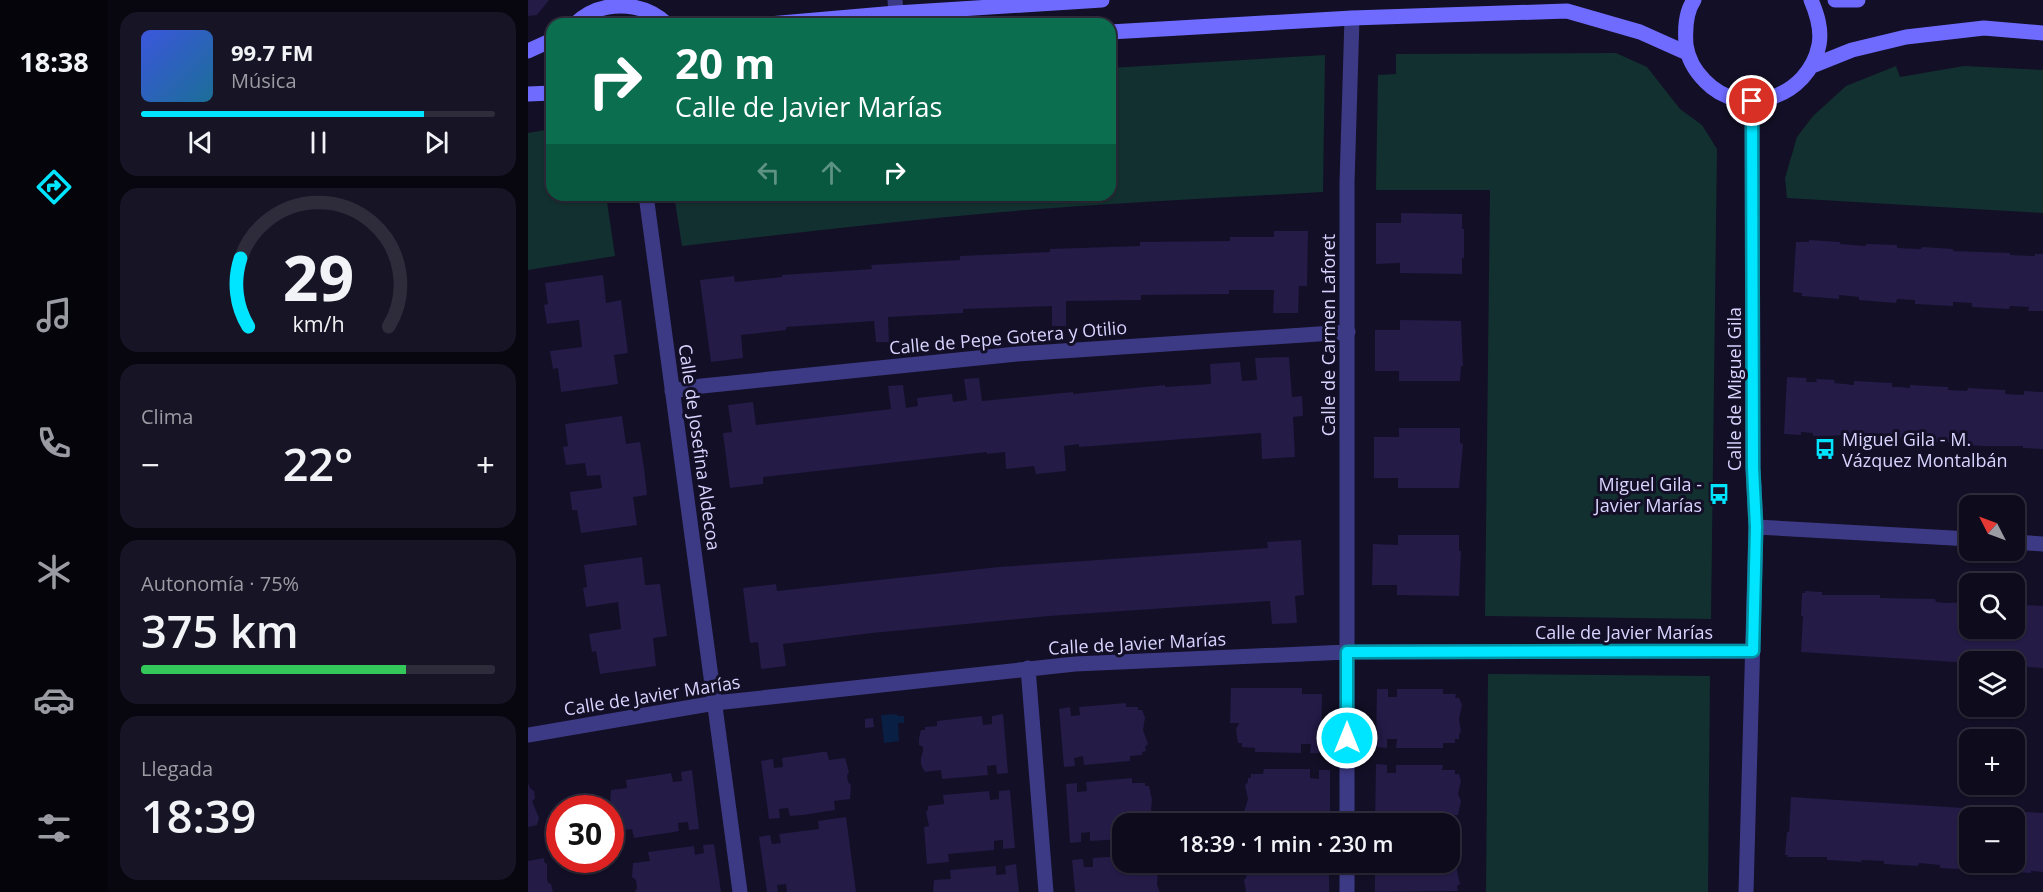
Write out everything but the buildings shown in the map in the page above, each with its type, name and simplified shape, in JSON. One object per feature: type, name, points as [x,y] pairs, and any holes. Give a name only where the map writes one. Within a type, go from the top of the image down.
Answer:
[{"type":"street","points":[[580,18],[598,6],[616,0],[638,3],[661,18]]},
{"type":"street","points":[[811,18],[895,6],[1102,0]]},
{"type":"street","points":[[1694,0],[1685,28],[1687,53],[1697,72],[1711,88],[1731,98],[1752,101],[1776,97],[1796,85],[1812,66],[1819,44],[1819,20],[1811,0]]},
{"type":"street","points":[[1835,0],[1858,0]]},
{"type":"street","points":[[1116,32],[1352,18],[1566,11],[1640,32],[1687,53]]},
{"type":"street","name":"Calle de Carmen Laforet","points":[[1347,813],[1347,183],[1352,18]]},
{"type":"street","points":[[1812,66],[1852,50],[1906,37],[1984,28],[2043,33]]},
{"type":"street","points":[[528,51],[546,43]]},
{"type":"street","points":[[528,94],[546,93]]},
{"type":"street","name":"Calle de Miguel Gila","points":[[1746,892],[1756,527],[1753,468],[1752,101]]},
{"type":"street","name":"Calle de Josefina Aldecoa","points":[[647,201],[740,892]]},
{"type":"street","name":"Calle de Pepe Gotera y Otilio","points":[[672,391],[1017,354],[1348,332]]},
{"type":"street","points":[[1756,527],[1959,538]]},
{"type":"street","points":[[2025,543],[2043,544]]},
{"type":"street","name":"Calle de Javier Marías","points":[[528,735],[716,703],[1076,664],[1347,652],[1753,651]]},
{"type":"street","points":[[1028,668],[1046,892]]},
{"type":"street","points":[[1347,873],[1347,892]]},
{"type":"green space","points":[[1616,53],[1647,67],[1680,109],[1702,125],[1717,149],[1711,619],[1485,616],[1490,190],[1376,190],[1378,75],[1396,74],[1396,54]]},
{"type":"green space","points":[[1325,55],[1323,192],[1002,212],[682,246],[675,201],[1116,201],[1116,68]]},
{"type":"green space","points":[[1896,66],[1900,77],[1964,66],[2043,70],[2043,213],[1787,198],[1785,178],[1797,137],[1813,116],[1846,86]]},
{"type":"green space","points":[[546,130],[546,201],[607,201],[615,256],[528,270],[528,133]]},
{"type":"green space","points":[[1488,674],[1710,676],[1708,892],[1486,892]]},
{"type":"water","points":[[897,714],[897,716],[904,716],[904,723],[898,723],[899,741],[884,743],[881,715]]},
{"type":"place","name":"Miguel Gila - M. Vázquez Montalbán","points":[[1825,449]]},
{"type":"place","name":"Miguel Gila - Javier Marías","points":[[1719,494]]},
{"type":"route","points":[[1347,738],[1347,652],[1753,651],[1756,527],[1753,468],[1752,101]]}]
